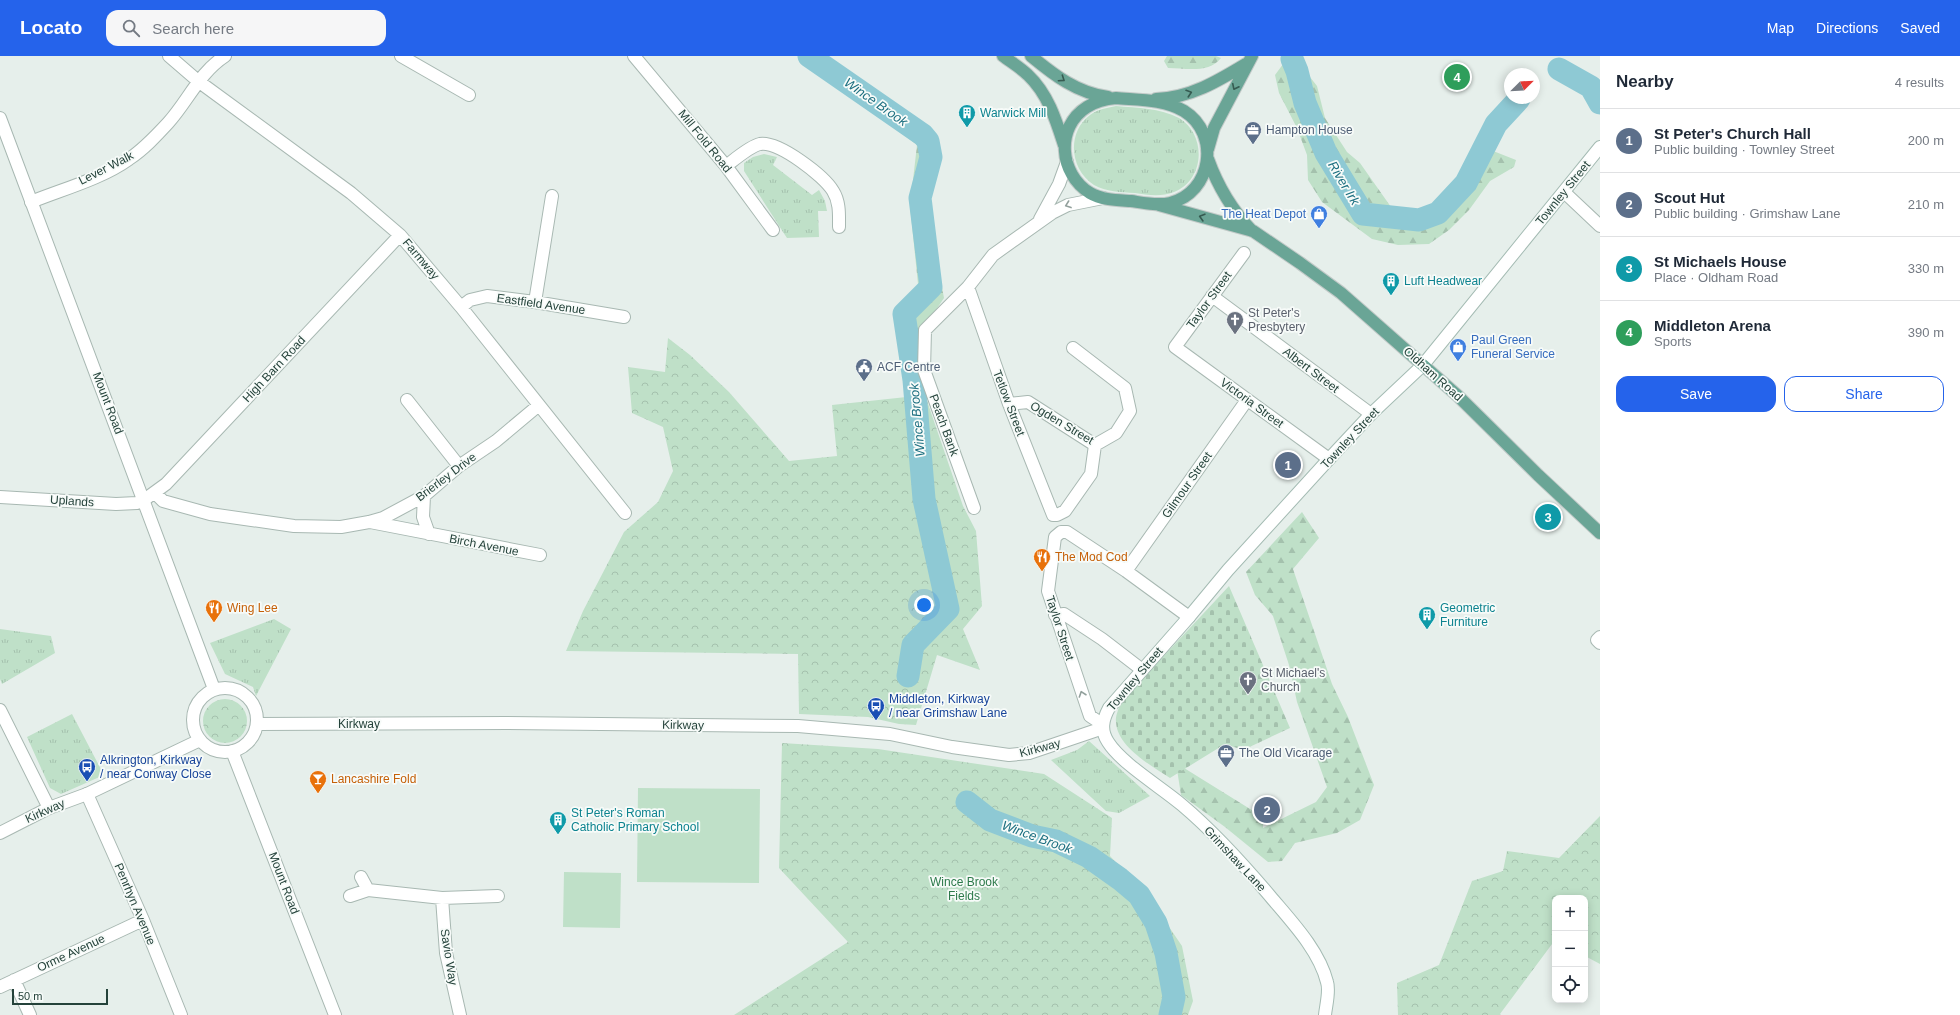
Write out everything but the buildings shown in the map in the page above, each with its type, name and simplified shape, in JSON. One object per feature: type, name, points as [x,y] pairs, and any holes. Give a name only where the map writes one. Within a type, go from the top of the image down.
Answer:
[{"type":"main road","points":[[1003,56],[1028,75],[1037,86],[1054,113],[1065,146]]},
{"type":"main road","points":[[1031,56],[1062,80],[1084,92],[1116,98],[1161,103],[1184,111],[1200,128],[1208,154]]},
{"type":"main road","points":[[1116,98],[1099,100],[1080,113],[1072,123],[1067,133],[1065,146],[1066,162],[1076,180],[1083,188],[1103,198],[1159,205],[1180,199],[1195,188],[1202,178],[1214,128],[1249,60]]},
{"type":"main road","points":[[1143,100],[1164,99],[1186,95],[1206,87],[1249,60]]},
{"type":"main road","name":"Oldham Road","points":[[1208,154],[1215,178],[1225,198],[1238,216],[1253,231],[1300,263],[1341,294],[1423,365],[1458,396],[1538,475],[1600,533]]},
{"type":"main road","name":"Oldham Road","points":[[1159,205],[1253,231]]},
{"type":"street","name":"Farmway","points":[[169,56],[198,80],[351,193],[400,235],[461,307],[625,513]]},
{"type":"street","name":"Lever Walk","points":[[31,202],[98,175],[129,159],[150,142],[169,122],[198,80],[225,56]]},
{"type":"street","points":[[401,56],[469,95]]},
{"type":"street","name":"Mill Fold Road","points":[[634,56],[726,166],[773,230]]},
{"type":"street","name":"Mount Road","points":[[0,118],[214,689]]},
{"type":"street","points":[[726,166],[760,144],[774,146],[791,155],[817,174],[833,191],[839,206],[839,227]]},
{"type":"street","name":"Townley Street","points":[[1103,725],[1109,708],[1141,670],[1189,618],[1228,570],[1371,414],[1423,365],[1600,147]]},
{"type":"street","points":[[1037,223],[1049,204],[1066,162]]},
{"type":"street","points":[[1564,192],[1600,226]]},
{"type":"street","points":[[535,302],[552,196]]},
{"type":"street","name":"Peach Bank","points":[[974,508],[924,370],[925,330],[968,287],[993,255],[1052,213],[1068,205],[1103,198]]},
{"type":"street","name":"High Barn Road","points":[[144,500],[166,484],[400,235]]},
{"type":"street","name":"Taylor Street","points":[[1175,347],[1244,253]]},
{"type":"street","name":"Tetlow Street","points":[[968,287],[1009,404],[1050,511],[1053,515],[1057,515],[1065,511],[1091,474],[1095,445]]},
{"type":"street","name":"Eastfield Avenue","points":[[461,307],[470,300],[487,296],[535,302],[624,317]]},
{"type":"street","name":"Albert Street","points":[[1212,296],[1371,414]]},
{"type":"street","name":"Victoria Street","points":[[1175,347],[1329,459]]},
{"type":"street","name":"Ogden Street","points":[[1009,404],[1028,402],[1095,445],[1116,433],[1130,411],[1125,388],[1073,348]]},
{"type":"street","points":[[407,400],[459,466]]},
{"type":"street","name":"Gilmour Street","points":[[1126,571],[1247,400]]},
{"type":"street","name":"Brierley Drive","points":[[155,493],[163,501],[210,514],[294,526],[341,526],[369,522],[383,518],[424,496],[459,466],[496,441],[539,405]]},
{"type":"street","points":[[424,496],[423,517],[429,534]]},
{"type":"street","name":"Uplands","points":[[0,497],[116,504],[137,503],[144,500]]},
{"type":"street","name":"Birch Avenue","points":[[369,522],[540,555]]},
{"type":"street","name":"Taylor Street","points":[[1103,725],[1090,716],[1048,591],[1055,537],[1061,532],[1067,532],[1126,571]]},
{"type":"street","points":[[1126,571],[1189,618]]},
{"type":"street","points":[[1055,615],[1064,614],[1102,639],[1141,670]]},
{"type":"street","points":[[1600,637],[1597,640],[1600,643]]},
{"type":"street","points":[[226,688],[238,690],[247,696],[254,706],[257,724],[253,735],[246,744],[232,751],[221,752],[210,748],[200,740],[194,730],[193,719],[195,708],[205,695],[214,689],[226,688]]},
{"type":"street","points":[[0,710],[49,808]]},
{"type":"street","name":"Kirkway","points":[[257,724],[516,723],[798,726],[890,734],[1009,755],[1029,753],[1103,725]]},
{"type":"street","name":"Grimshaw Lane","points":[[1103,725],[1108,743],[1117,752],[1183,805],[1218,838],[1292,922],[1319,961],[1326,978],[1328,984],[1325,1015]]},
{"type":"street","name":"Kirkway","points":[[0,833],[49,808],[86,794],[200,740]]},
{"type":"street","name":"Mount Road","points":[[232,751],[335,1015]]},
{"type":"street","name":"Penrhyn Avenue","points":[[86,794],[143,920],[181,1015]]},
{"type":"street","points":[[361,877],[368,890]]},
{"type":"street","points":[[350,896],[368,890],[442,898],[498,896]]},
{"type":"street","name":"Savio Way","points":[[442,898],[446,953],[460,1015]]},
{"type":"street","name":"Orme Avenue","points":[[0,987],[143,920]]},
{"type":"street","points":[[14,980],[30,1015]]},
{"type":"green space","points":[[799,56],[820,56],[913,124],[935,151],[936,163],[927,206],[944,298],[921,332],[903,340],[903,309],[916,298],[918,284],[910,206],[917,145]]},
{"type":"green space","points":[[1167,56],[1216,56],[1221,58],[1210,66],[1189,69],[1168,68],[1164,61]]},
{"type":"green space","points":[[1289,56],[1296,56],[1317,86],[1325,118],[1347,152],[1360,163],[1391,207],[1414,215],[1439,203],[1478,145],[1516,160],[1514,167],[1490,181],[1469,210],[1449,230],[1429,244],[1398,245],[1372,239],[1322,202],[1308,180],[1307,155],[1297,128],[1279,93],[1275,75]]},
{"type":"green space","points":[[1116,106],[1164,112],[1179,118],[1188,126],[1194,135],[1198,146],[1199,157],[1197,168],[1192,178],[1184,186],[1169,194],[1150,195],[1104,189],[1094,185],[1086,178],[1080,170],[1074,150],[1077,131],[1083,122],[1096,111]]},
{"type":"green space","points":[[764,154],[777,157],[773,165],[812,195],[819,190],[825,201],[827,211],[818,211],[819,237],[787,238],[783,232],[744,171],[744,163],[753,157]]},
{"type":"green space","points":[[668,338],[690,355],[729,392],[789,461],[837,456],[832,405],[925,395],[963,506],[976,531],[982,606],[963,629],[980,670],[937,655],[916,725],[899,724],[868,717],[799,714],[798,654],[566,651],[583,611],[624,532],[658,502],[673,471],[663,427],[632,413],[628,367],[665,372]]},
{"type":"green space","points":[[1302,512],[1319,538],[1293,569],[1332,684],[1348,717],[1374,785],[1360,820],[1337,833],[1295,843],[1282,861],[1268,862],[1225,827],[1181,795],[1176,763],[1263,817],[1263,828],[1316,802],[1327,787],[1297,702],[1289,665],[1273,616],[1255,595],[1246,572]]},
{"type":"green space","points":[[1229,586],[1290,728],[1243,750],[1225,744],[1170,778],[1145,762],[1122,740],[1118,731],[1116,720],[1120,703]]},
{"type":"green space","points":[[274,619],[291,629],[256,696],[253,687],[225,674],[210,643]]},
{"type":"green space","points":[[0,629],[51,636],[55,653],[2,684],[0,679]]},
{"type":"green space","points":[[229,699],[234,700],[241,705],[246,712],[246,730],[241,737],[234,742],[221,743],[216,742],[209,737],[204,730],[203,717],[204,712],[209,705],[216,700]]},
{"type":"green space","points":[[72,714],[104,775],[61,794],[50,788],[27,737]]},
{"type":"green space","points":[[1089,741],[1150,796],[1119,813],[1106,811],[1051,760],[1077,750]]},
{"type":"green space","name":"Wince Brook Fields","points":[[782,743],[878,749],[1044,774],[1112,818],[1110,856],[1150,899],[1182,946],[1193,1001],[1188,1015],[734,1015],[848,942],[779,868]]},
{"type":"green space","points":[[638,788],[760,789],[759,883],[637,882]]},
{"type":"green space","points":[[1600,816],[1600,964],[1588,958],[1588,895],[1552,895],[1552,944],[1500,1014],[1501,1015],[1398,1015],[1397,983],[1439,965],[1472,881],[1503,871],[1507,851],[1559,858]]},
{"type":"green space","points":[[564,872],[621,873],[620,928],[563,927]]},
{"type":"waterway","name":"Wince Brook","points":[[809,56],[923,135],[928,141],[931,157],[920,198],[931,287],[904,314],[914,380],[924,499],[948,609],[913,645],[908,676]]},
{"type":"waterway","name":"River Irk","points":[[1292,59],[1297,71],[1305,103],[1326,153],[1363,214],[1419,220],[1438,213],[1466,183],[1496,124],[1514,104]]},
{"type":"waterway","name":"River Irk","points":[[1559,69],[1591,87],[1600,103]]},
{"type":"waterway","name":"Wince Brook","points":[[967,802],[990,820],[1032,836],[1056,841],[1089,857],[1120,879],[1139,895],[1156,923],[1166,953],[1174,997],[1170,1015]]},
{"type":"place","name":"Middleton Arena","points":[[1457,77]]},
{"type":"place","name":"Warwick Mill","points":[[967,128]]},
{"type":"place","name":"Hampton House","points":[[1253,145]]},
{"type":"place","name":"The Heat Depot","points":[[1319,229]]},
{"type":"place","name":"Luft Headwear","points":[[1391,296]]},
{"type":"place","name":"St Peter's Presbytery","points":[[1235,335]]},
{"type":"place","name":"Paul Green Funeral Service","points":[[1458,362]]},
{"type":"place","name":"ACF Centre","points":[[864,382]]},
{"type":"place","name":"St Peter's Church Hall","points":[[1288,465]]},
{"type":"place","name":"St Michaels House","points":[[1548,517]]},
{"type":"place","name":"The Mod Cod","points":[[1042,572]]},
{"type":"place","name":"Wing Lee","points":[[214,623]]},
{"type":"place","name":"Geometric Furniture","points":[[1427,630]]},
{"type":"place","name":"St Michael's Church","points":[[1248,695]]},
{"type":"place","name":"Middleton, Kirkway / near Grimshaw Lane","points":[[876,721]]},
{"type":"place","name":"The Old Vicarage","points":[[1226,768]]},
{"type":"place","name":"Alkrington, Kirkway / near Conway Close","points":[[87,782]]},
{"type":"place","name":"Lancashire Fold","points":[[318,794]]},
{"type":"place","name":"Scout Hut","points":[[1267,810]]},
{"type":"place","name":"St Peter's Roman Catholic Primary School","points":[[558,835]]}]
